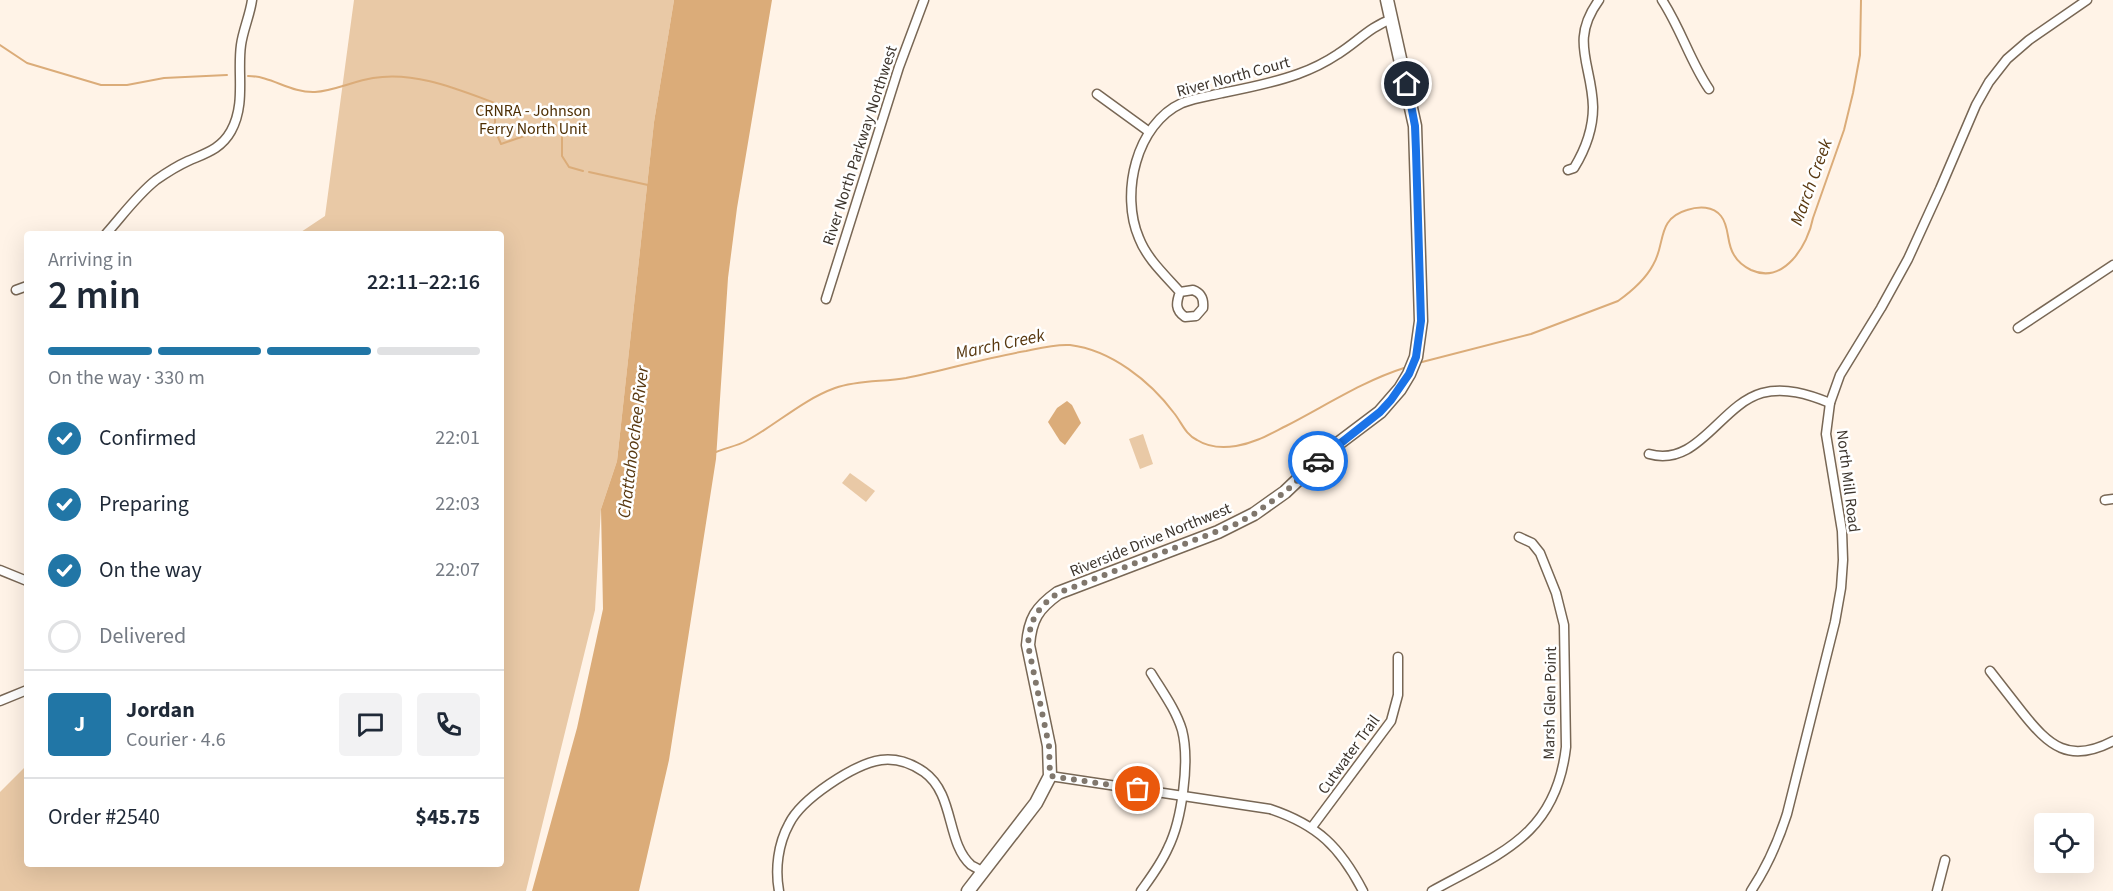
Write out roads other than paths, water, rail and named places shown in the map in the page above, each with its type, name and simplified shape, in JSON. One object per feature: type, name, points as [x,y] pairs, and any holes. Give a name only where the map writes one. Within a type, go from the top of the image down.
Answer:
[{"type":"street","points":[[109,231],[155,181],[225,141],[238,116],[242,43],[252,0]]},
{"type":"street","name":"River North Parkway Northwest","points":[[826,299],[899,66],[924,0]]},
{"type":"street","name":"Riverside Drive Northwest","points":[[968,891],[1036,803],[1050,776],[1049,746],[1028,645],[1029,630],[1034,616],[1044,603],[1058,593],[1218,532],[1254,514],[1285,492],[1328,452],[1380,412],[1400,389],[1409,374],[1416,357],[1421,321],[1415,126],[1388,0]]},
{"type":"street","points":[[1568,170],[1574,168],[1582,155],[1592,123],[1592,95],[1582,49],[1583,34],[1592,9],[1599,0]]},
{"type":"street","points":[[1662,0],[1686,41],[1692,62],[1709,89]]},
{"type":"street","name":"North Mill Road","points":[[1751,891],[1765,869],[1780,837],[1787,814],[1835,622],[1841,588],[1842,531],[1827,434],[1830,403],[1840,375],[1908,259],[1976,105],[1989,82],[2007,59],[2029,40],[2087,0]]},
{"type":"street","name":"River North Court","points":[[1180,292],[1148,255],[1134,222],[1132,200],[1134,170],[1148,131],[1163,115],[1181,104],[1197,98],[1270,83],[1320,64],[1339,54],[1380,24],[1392,19]]},
{"type":"street","points":[[1097,94],[1148,131]]},
{"type":"street","points":[[2018,328],[2113,265]]},
{"type":"street","points":[[16,290],[24,286]]},
{"type":"street","points":[[1649,454],[1666,457],[1683,452],[1706,436],[1738,405],[1763,393],[1796,392],[1830,403]]},
{"type":"street","name":"Marsh Glen Point","points":[[1431,891],[1501,854],[1529,832],[1551,802],[1564,767],[1566,747],[1564,625],[1556,593],[1540,554],[1532,543],[1519,537]]},
{"type":"street","points":[[0,570],[24,580]]},
{"type":"street","name":"Cutwater Trail","points":[[1312,827],[1391,721],[1398,695],[1398,657]]},
{"type":"street","points":[[1990,671],[2039,734],[2055,746],[2066,750],[2089,751],[2113,741]]},
{"type":"street","points":[[1141,891],[1170,846],[1178,821],[1185,764],[1182,731],[1177,717],[1151,673]]},
{"type":"street","points":[[0,701],[24,691]]},
{"type":"street","points":[[779,891],[777,866],[781,844],[789,824],[800,807],[813,795],[859,767],[883,760],[903,761],[927,774],[944,799],[962,853],[970,864],[982,872]]},
{"type":"street","points":[[1050,776],[1270,809],[1292,816],[1312,827],[1330,842],[1345,860],[1363,891]]},
{"type":"street","points":[[1937,891],[1945,860]]},
{"type":"water","name":"Chattahoochee River","points":[[674,0],[772,0],[737,208],[728,278],[716,459],[669,760],[639,891],[532,891],[577,728],[603,609],[601,509],[617,461],[654,122]]},
{"type":"water","points":[[1067,401],[1072,405],[1081,423],[1065,445],[1048,422],[1057,408]]},
{"type":"waterway","name":"March Creek","points":[[1422,362],[1531,334],[1618,301],[1638,285],[1650,270],[1670,219],[1692,209],[1710,209],[1721,216],[1726,225],[1732,250],[1746,267],[1763,273],[1774,272],[1784,267],[1806,240],[1844,130],[1860,55],[1861,0]]},
{"type":"waterway","points":[[0,45],[27,63],[101,85],[127,85],[164,78],[227,75]]},
{"type":"waterway","points":[[248,76],[306,92],[329,90],[366,79],[389,76],[436,83],[495,103],[495,130],[501,144],[556,125],[562,133],[562,156],[569,167],[583,171]]},
{"type":"waterway","points":[[589,172],[648,185]]},
{"type":"waterway","name":"March Creek","points":[[716,452],[746,441],[811,399],[835,388],[906,378],[1053,346],[1070,345],[1085,348],[1115,360],[1153,390],[1193,438],[1211,446],[1221,447],[1243,445],[1262,438],[1359,387],[1404,368]]},
{"type":"park label","name":"CRNRA - Johnson Ferry North Unit","points":[[533,119]]}]
